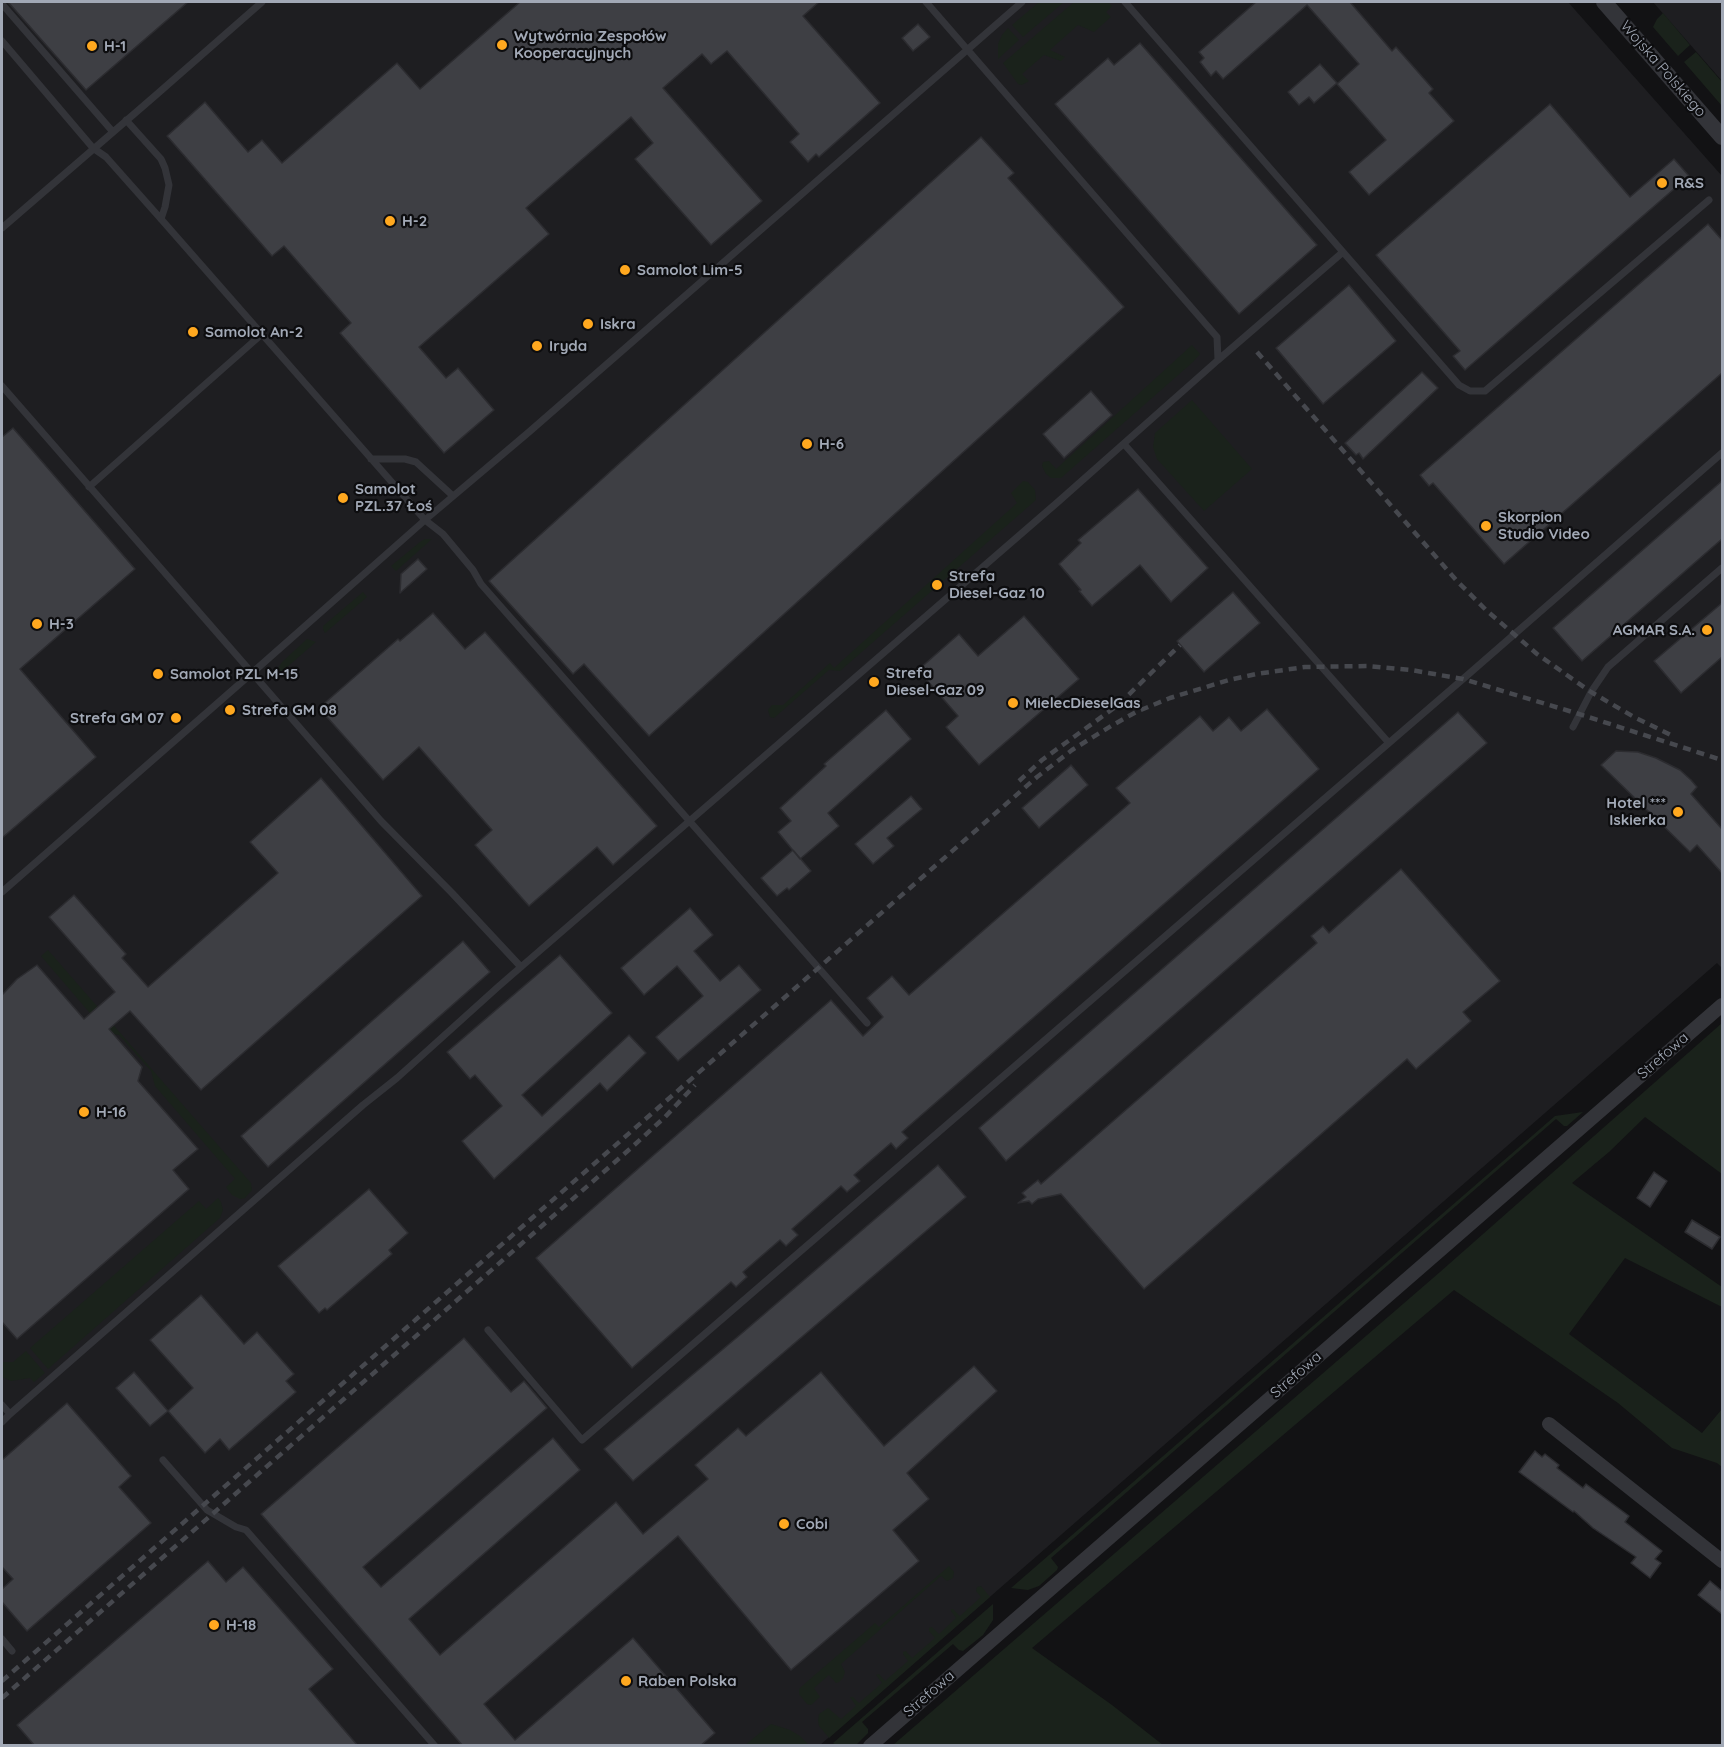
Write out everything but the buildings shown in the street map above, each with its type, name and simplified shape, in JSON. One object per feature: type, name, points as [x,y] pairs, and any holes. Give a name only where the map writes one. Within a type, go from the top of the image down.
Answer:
[{"type":"street","name":"Wojska Polskiego","points":[[1604,2],[1722,137]]},
{"type":"street","name":"Strefowa","points":[[870,1746],[1722,1005]]},
{"type":"street","points":[[1549,1424],[1722,1561]]},
{"type":"lane","points":[[2,228],[262,2]]},
{"type":"lane","points":[[926,2],[1216,337],[1218,360]]},
{"type":"lane","points":[[2,892],[425,520],[1022,2]]},
{"type":"lane","points":[[1125,2],[1459,385],[1470,391],[1485,391],[1708,200]]},
{"type":"lane","points":[[2,4],[113,132]]},
{"type":"lane","points":[[2,41],[93,148],[106,157],[425,520],[443,534],[473,570],[481,584],[867,1023]]},
{"type":"lane","points":[[126,120],[161,159],[165,168],[169,185],[161,219]]},
{"type":"lane","points":[[2,1422],[1343,252]]},
{"type":"lane","points":[[89,487],[262,334]]},
{"type":"lane","points":[[2,386],[381,821],[521,967]]},
{"type":"lane","points":[[1124,444],[1389,743]]},
{"type":"lane","points":[[488,1330],[582,1440],[1722,453]]},
{"type":"lane","points":[[372,459],[405,459],[416,462],[453,496]]},
{"type":"lane","points":[[1573,727],[1591,692],[1608,667],[1722,568]]},
{"type":"lane","points":[[2,1405],[10,1414]]},
{"type":"lane","points":[[163,1460],[207,1510],[236,1527],[246,1530],[435,1746]]},
{"type":"lane","points":[[2,1639],[12,1651]]},
{"type":"shaded area","points":[[2,2],[1568,2],[1722,176],[1722,968],[1717,963],[820,1745],[2,1746]]},
{"type":"shaded area","points":[[1039,2],[1064,2],[1023,37],[1012,25]]},
{"type":"shaded area","points":[[1074,2],[1108,2],[1112,6],[1106,12],[1111,17],[1094,32],[1078,25],[1050,50],[1065,57],[1061,61],[1044,55],[1022,74],[1029,81],[1022,85],[1018,84],[1003,63]]},
{"type":"shaded area","points":[[1653,2],[1722,2],[1722,81]]},
{"type":"shaded area","points":[[1663,13],[1690,45],[1678,56],[1653,27]]},
{"type":"shaded area","points":[[1008,28],[1019,40],[998,59],[998,44]]},
{"type":"shaded area","points":[[1696,52],[1722,82],[1722,106],[1684,62]]},
{"type":"shaded area","points":[[1192,345],[1200,354],[1193,362],[1061,478],[1051,478],[1046,474],[1042,466],[1043,462],[1049,461],[1056,469]]},
{"type":"shaded area","points":[[1192,400],[1252,469],[1204,511],[1157,459],[1153,447],[1155,433]]},
{"type":"shaded area","points":[[1023,481],[1028,482],[1035,490],[1036,500],[840,671],[829,670],[774,718],[770,717],[768,710],[772,705],[783,705],[830,663],[834,668],[1017,503],[1011,493]]},
{"type":"shaded area","points":[[432,539],[396,571],[391,566],[420,542]]},
{"type":"shaded area","points":[[363,592],[367,597],[325,633],[323,626]]},
{"type":"shaded area","points":[[307,639],[316,642],[278,675],[278,668],[282,662]]},
{"type":"shaded area","points":[[48,950],[251,1183],[252,1190],[245,1198],[240,1199],[228,1190],[226,1187],[235,1179],[155,1086],[151,1071],[119,1035],[107,1033],[41,956]]},
{"type":"shaded area","points":[[1722,1023],[1722,1174],[1645,1117],[1609,1152],[1572,1183],[1722,1287],[1722,1307],[1625,1258],[1569,1334],[1702,1433],[1722,1409],[1722,1467],[1717,1463],[1672,1448],[1618,1403],[1454,1290],[1032,1648],[1163,1745],[893,1745],[1440,1272]]},
{"type":"shaded area","points":[[1583,1112],[1567,1126],[1556,1119],[1051,1558],[1058,1567],[1057,1570],[1039,1586],[1028,1590],[1011,1588],[1555,1116]]},
{"type":"shaded area","points":[[218,1198],[223,1210],[220,1218],[48,1369],[30,1348],[199,1201],[206,1209]]},
{"type":"shaded area","points":[[26,1351],[45,1373],[34,1382],[30,1378],[11,1381],[2,1377],[2,1362],[13,1362]]},
{"type":"shaded area","points":[[949,1566],[954,1572],[953,1578],[947,1581],[941,1576],[841,1664],[845,1672],[839,1682],[836,1683],[829,1675],[814,1688],[820,1697],[811,1705],[807,1704],[799,1694],[802,1686],[875,1623],[879,1627]]},
{"type":"shaded area","points":[[981,1586],[990,1597],[829,1738],[819,1726],[819,1714],[828,1708],[841,1719],[856,1706],[850,1697],[859,1703],[882,1683],[876,1675],[879,1674],[885,1681],[908,1661],[903,1652],[906,1651],[912,1658],[935,1638],[929,1628],[932,1627],[939,1634],[956,1618],[951,1609],[960,1616],[981,1597],[976,1591],[977,1587]]},
{"type":"shaded area","points":[[993,1604],[993,1620],[983,1635],[963,1651],[953,1644],[862,1722],[868,1729],[868,1733],[856,1745],[833,1743]]},
{"type":"shaded area","points":[[771,1724],[790,1730],[809,1745],[745,1745]]},
{"type":"railway","points":[[1257,352],[1457,581],[1486,610],[1537,654],[1591,692],[1675,737]]},
{"type":"railway","points":[[1019,781],[1042,760],[1118,705],[1180,645]]},
{"type":"railway","points":[[2,1681],[1037,777],[1072,750],[1136,712],[1170,698],[1256,674],[1305,667],[1367,666],[1411,670],[1463,679],[1722,760]]},
{"type":"railway","points":[[2,1698],[631,1148],[695,1085]]},
{"type":"place","name":"Wytwórnia Zespołów Kooperacyjnych","points":[[502,45]]},
{"type":"place","name":"H-1","points":[[92,46]]},
{"type":"place","name":"R&S","points":[[1662,183]]},
{"type":"place","name":"H-2","points":[[390,221]]},
{"type":"place","name":"Samolot Lim-5","points":[[625,270]]},
{"type":"place","name":"Iskra","points":[[588,324]]},
{"type":"place","name":"Samolot An-2","points":[[193,332]]},
{"type":"place","name":"Iryda","points":[[537,346]]},
{"type":"place","name":"H-6","points":[[807,444]]},
{"type":"place","name":"Samolot PZL.37 Łoś","points":[[343,498]]},
{"type":"place","name":"Skorpion Studio Video","points":[[1486,526]]},
{"type":"place","name":"Strefa Diesel-Gaz 10","points":[[937,585]]},
{"type":"place","name":"H-3","points":[[37,624]]},
{"type":"place","name":"AGMAR S.A.","points":[[1707,630]]},
{"type":"place","name":"Samolot PZL M-15","points":[[158,674]]},
{"type":"place","name":"Strefa Diesel-Gaz 09","points":[[874,682]]},
{"type":"place","name":"MielecDieselGas","points":[[1013,703]]},
{"type":"place","name":"Strefa GM 08","points":[[230,710]]},
{"type":"place","name":"Strefa GM 07","points":[[176,718]]},
{"type":"place","name":"Hotel *** Iskierka","points":[[1678,812]]},
{"type":"place","name":"H-16","points":[[84,1112]]},
{"type":"place","name":"Cobi","points":[[784,1524]]},
{"type":"place","name":"H-18","points":[[214,1625]]},
{"type":"place","name":"Raben Polska","points":[[626,1681]]}]
